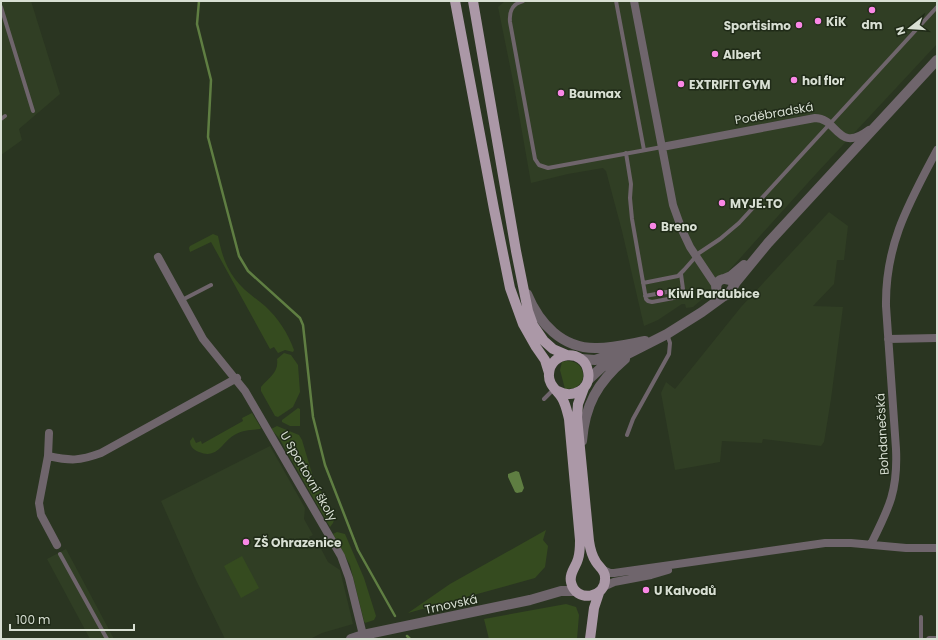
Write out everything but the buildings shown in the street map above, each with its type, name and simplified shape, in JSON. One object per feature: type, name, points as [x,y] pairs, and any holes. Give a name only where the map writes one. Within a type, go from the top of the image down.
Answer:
[{"type":"main road","points":[[455,1],[510,288],[524,324],[536,347],[545,360],[550,382],[564,402],[569,419],[580,540],[580,553],[570,579],[573,588],[588,609],[590,634]]},
{"type":"main road","points":[[473,1],[528,310],[536,331],[548,345],[567,355],[581,359],[587,366],[589,376],[579,398],[577,411],[581,459],[589,541],[592,554],[606,578],[594,608],[590,634]]},
{"type":"main road","points":[[549,373],[555,360],[567,355]]},
{"type":"main road","points":[[556,390],[562,394],[572,395],[580,391],[586,384]]},
{"type":"main road","points":[[575,566],[583,562],[592,562],[600,566]]},
{"type":"main road","points":[[578,593],[591,596],[601,590]]},
{"type":"street","points":[[581,359],[595,360],[667,334],[692,318],[720,286],[696,256],[684,235],[674,210],[634,1]]},
{"type":"street","name":"Poděbradská","points":[[783,228],[720,286],[731,292],[733,286],[783,228],[937,60]]},
{"type":"street","name":"Poděbradská","points":[[662,147],[816,118],[829,124],[842,136],[853,138],[862,135],[879,122]]},
{"type":"street","name":"Bohdanečská","points":[[871,544],[890,503],[896,480],[896,449],[886,292],[889,263],[898,228],[937,150]]},
{"type":"street","name":"U Sportovní školy","points":[[158,257],[203,339],[246,390],[341,556],[350,578],[363,635]]},
{"type":"street","points":[[522,281],[538,316],[554,334],[568,342],[583,347],[598,348],[653,340]]},
{"type":"street","points":[[888,339],[937,338]]},
{"type":"street","points":[[586,384],[602,367],[653,340]]},
{"type":"street","points":[[581,459],[582,432],[594,393],[607,375],[616,366],[653,340]]},
{"type":"street","points":[[48,456],[72,461],[87,458],[101,452],[237,378]]},
{"type":"street","points":[[49,433],[48,456],[39,510],[57,545]]},
{"type":"street","points":[[600,566],[607,572],[614,574],[825,543],[871,544],[906,548],[937,548]]},
{"type":"street","points":[[601,590],[614,582],[655,574],[696,562]]},
{"type":"street","name":"Trnovská","points":[[555,592],[565,585],[570,579]]},
{"type":"street","name":"Trnovská","points":[[351,639],[363,635],[530,600],[555,592],[567,590],[578,593]]},
{"type":"lane","points":[[523,1],[512,7],[510,12],[510,22],[537,163],[542,167],[548,168],[662,147]]},
{"type":"lane","points":[[616,1],[644,150]]},
{"type":"lane","points":[[1,7],[33,111]]},
{"type":"lane","points":[[643,283],[681,274],[696,256],[739,223],[937,7]]},
{"type":"lane","points":[[1,119],[5,116]]},
{"type":"lane","points":[[626,153],[631,184],[630,198],[632,219],[645,296],[648,301],[652,302],[682,296],[683,289],[681,274]]},
{"type":"lane","points":[[181,300],[211,284]]},
{"type":"lane","points":[[645,296],[683,289]]},
{"type":"lane","points":[[627,435],[633,419],[669,354],[671,346],[667,334]]},
{"type":"lane","points":[[544,399],[556,390]]},
{"type":"lane","points":[[60,554],[107,639]]},
{"type":"lane","points":[[921,639],[922,617]]},
{"type":"lane","points":[[928,639],[937,638]]},
{"type":"shaded area","points":[[1,1],[31,1],[60,94],[19,129],[22,140],[1,155]]},
{"type":"shaded area","points":[[505,1],[937,1],[937,44],[815,175],[706,296],[693,307],[686,308],[685,304],[682,304],[658,320],[644,326],[622,231],[606,171],[603,168],[568,174],[531,183],[498,7]]},
{"type":"shaded area","points":[[829,212],[848,226],[844,260],[837,260],[834,284],[813,306],[843,307],[824,442],[821,446],[763,439],[762,443],[722,441],[720,462],[675,470],[661,393],[666,382],[675,389],[741,307]]},
{"type":"shaded area","points":[[213,234],[218,236],[224,258],[238,283],[265,306],[278,321],[289,338],[294,350],[293,352],[285,350],[278,353],[274,347],[270,349],[211,242],[190,252],[190,246]]},
{"type":"shaded area","points":[[284,353],[291,355],[298,365],[300,392],[293,407],[278,417],[275,416],[261,391],[261,387],[273,374],[276,368],[277,359]]},
{"type":"shaded area","points":[[562,362],[575,362],[581,367],[583,379],[575,388],[565,389],[560,370]]},
{"type":"shaded area","points":[[298,408],[300,409],[300,426],[290,426],[282,422],[282,420]]},
{"type":"shaded area","points":[[252,413],[261,428],[260,429],[236,434],[211,454],[199,452],[192,447],[190,441],[193,437],[196,443],[201,441],[202,444],[243,421],[242,418]]},
{"type":"shaded area","points":[[277,426],[299,435],[302,440],[313,477],[335,517],[330,527],[279,438],[271,429]]},
{"type":"shaded area","name":"ZŠ Ohrazenice","points":[[270,446],[305,508],[304,519],[313,535],[309,537],[314,545],[318,543],[328,562],[340,570],[353,624],[322,633],[310,639],[225,639],[196,580],[161,501]]},
{"type":"shaded area","points":[[516,471],[519,472],[524,488],[522,492],[517,493],[515,492],[508,477],[508,474]]},
{"type":"shaded area","points":[[546,530],[543,540],[548,546],[545,567],[535,578],[408,613],[450,584]]},
{"type":"shaded area","points":[[337,532],[345,534],[364,578],[376,616],[374,620],[365,623],[364,621],[350,565],[333,534]]},
{"type":"shaded area","points":[[66,549],[114,639],[90,639],[47,559]]},
{"type":"shaded area","points":[[242,556],[259,588],[241,598],[224,566]]},
{"type":"shaded area","points":[[566,604],[576,607],[579,615],[577,639],[489,639],[484,619]]},
{"type":"waterway","points":[[199,1],[197,24],[211,80],[208,137],[239,256],[248,271],[300,318],[303,325],[313,417],[325,465],[358,550],[395,616]]},
{"type":"waterway","points":[[407,636],[410,639]]},
{"type":"place","name":"dm","points":[[872,10]]},
{"type":"place","name":"KiK","points":[[818,21]]},
{"type":"place","name":"Sportisimo","points":[[799,25]]},
{"type":"place","name":"Albert","points":[[715,54]]},
{"type":"place","name":"hol flor","points":[[794,80]]},
{"type":"place","name":"EXTRIFIT GYM","points":[[681,84]]},
{"type":"place","name":"Baumax","points":[[561,93]]},
{"type":"place","name":"MYJE.TO","points":[[722,203]]},
{"type":"place","name":"Breno","points":[[653,226]]},
{"type":"place","name":"Kiwi Pardubice","points":[[660,293]]},
{"type":"place","name":"ZŠ Ohrazenice","points":[[246,542]]},
{"type":"place","name":"U Kalvodů","points":[[646,590]]}]
